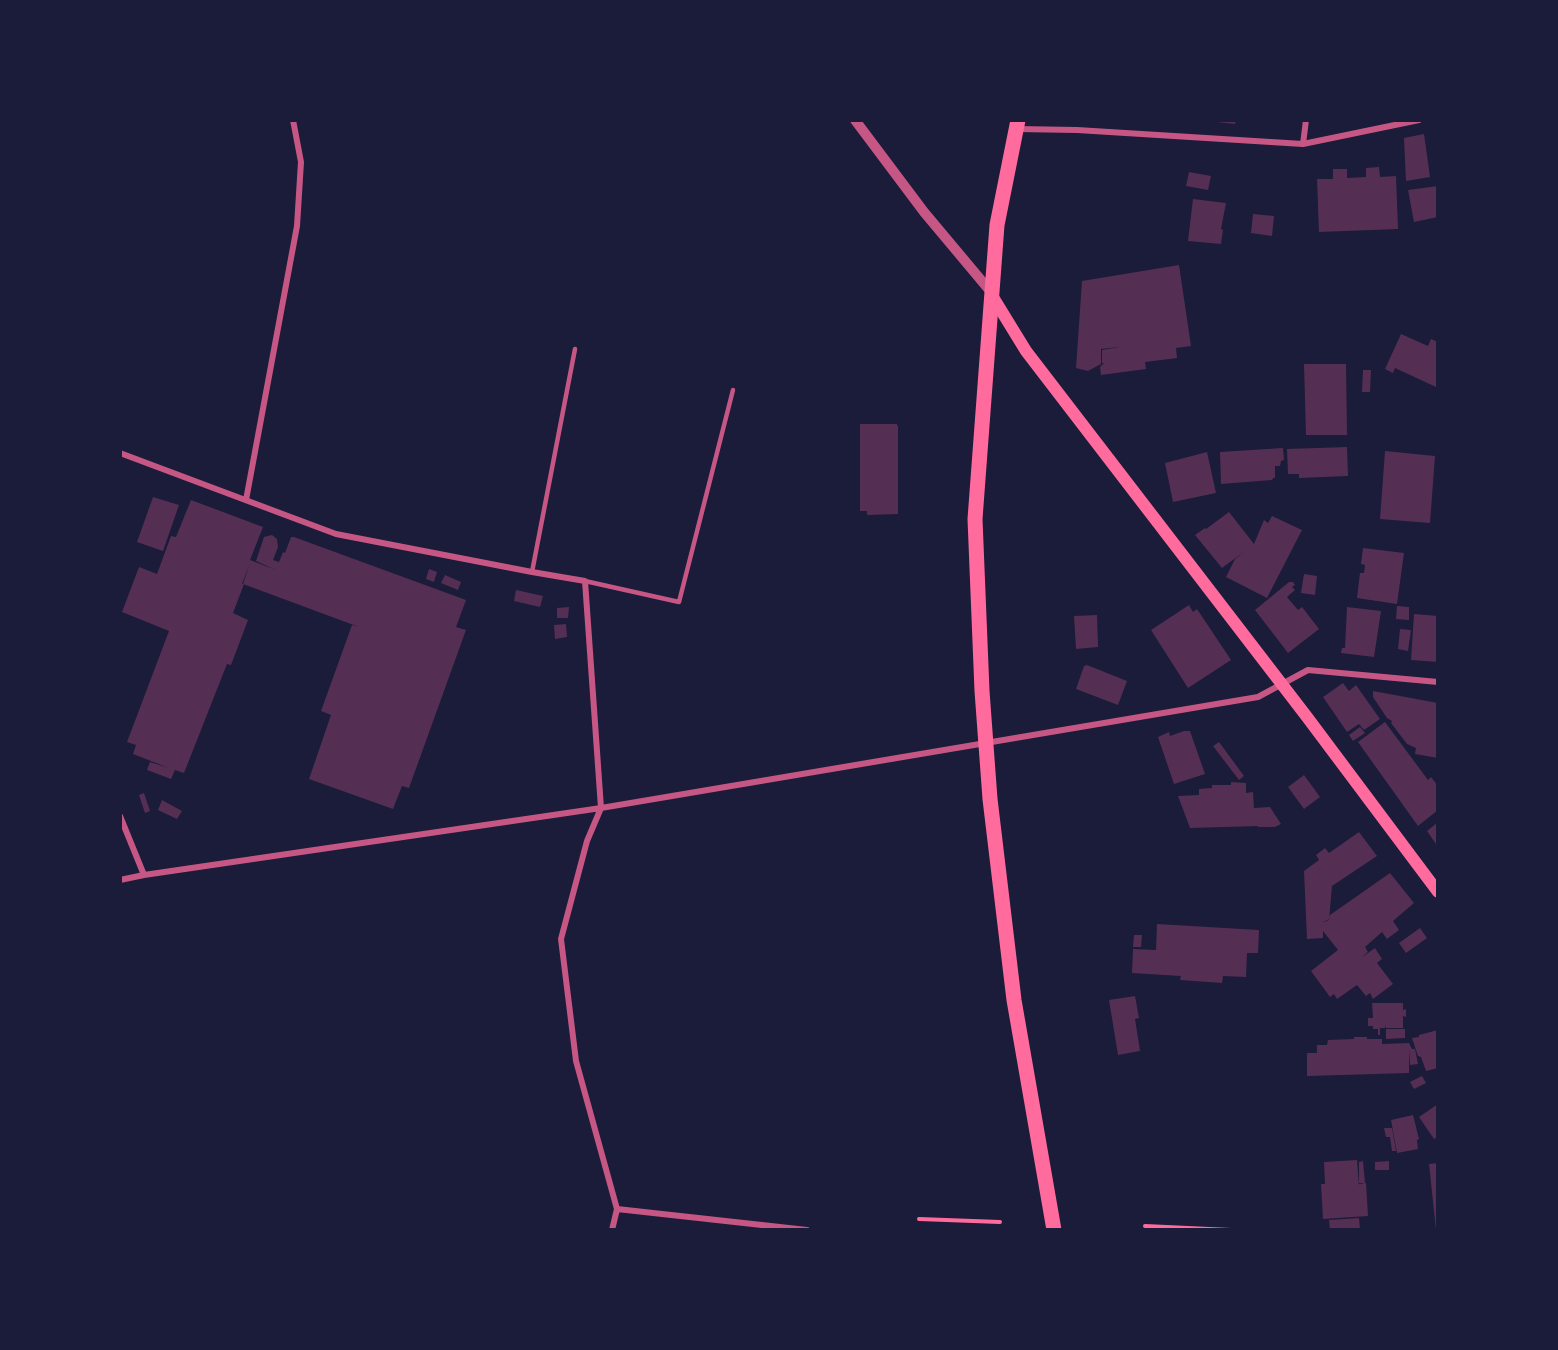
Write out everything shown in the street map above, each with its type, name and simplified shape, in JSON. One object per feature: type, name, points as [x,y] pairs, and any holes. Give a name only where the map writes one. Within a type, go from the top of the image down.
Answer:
[{"type":"main road","points":[[1017,123],[997,225],[990,292],[975,519],[986,743],[1014,1000],[1054,1230]]},
{"type":"main road","points":[[990,292],[1026,351],[1438,892]]},
{"type":"street","points":[[246,500],[297,226],[301,162],[293,120]]},
{"type":"street","points":[[855,120],[924,213],[990,292]]},
{"type":"street","points":[[1303,144],[1306,120]]},
{"type":"street","points":[[1017,123],[1089,131],[1303,144],[1419,120]]},
{"type":"street","points":[[120,453],[336,534],[585,581],[600,807],[587,841],[561,939],[576,1061],[616,1209],[612,1230]]},
{"type":"street","points":[[120,880],[600,807],[1258,697],[1308,670],[1438,682]]},
{"type":"street","points":[[120,816],[144,875]]},
{"type":"street","points":[[616,1209],[807,1230]]},
{"type":"lane","points":[[532,572],[575,349]]},
{"type":"lane","points":[[585,581],[679,602],[733,390]]},
{"type":"path","points":[[919,1219],[1000,1222]]},
{"type":"path","points":[[1145,1226],[1231,1230]]},
{"type":"building","points":[[1216,120],[1236,120],[1235,124],[1216,122]]},
{"type":"building","points":[[1424,134],[1430,177],[1406,181],[1404,138]]},
{"type":"building","points":[[1379,167],[1380,177],[1396,176],[1398,229],[1319,232],[1317,179],[1333,179],[1333,169],[1347,169],[1347,178],[1366,177],[1366,168]]},
{"type":"building","points":[[1189,172],[1211,176],[1208,190],[1186,186]]},
{"type":"building","points":[[1438,186],[1438,217],[1414,222],[1408,190]]},
{"type":"building","points":[[1193,199],[1226,203],[1221,229],[1223,230],[1221,244],[1188,241]]},
{"type":"building","points":[[1253,214],[1274,216],[1272,236],[1251,233]]},
{"type":"building","points":[[1179,265],[1191,346],[1176,348],[1177,358],[1145,362],[1146,369],[1101,375],[1100,367],[1104,363],[1102,363],[1102,350],[1119,347],[1101,349],[1101,364],[1088,371],[1076,368],[1082,281]]},
{"type":"building","points":[[1401,334],[1428,346],[1431,339],[1438,342],[1436,387],[1395,368],[1393,373],[1385,369]]},
{"type":"building","points":[[1304,364],[1346,364],[1347,435],[1306,435]]},
{"type":"building","points":[[1363,370],[1371,370],[1370,392],[1362,392]]},
{"type":"building","points":[[860,424],[897,424],[898,426],[898,514],[867,515],[867,511],[860,511]]},
{"type":"building","points":[[1347,447],[1348,476],[1299,478],[1299,474],[1288,474],[1287,449]]},
{"type":"building","points":[[1283,448],[1284,460],[1281,461],[1280,466],[1275,466],[1275,478],[1272,480],[1221,484],[1220,452]]},
{"type":"building","points":[[1385,451],[1435,456],[1430,523],[1380,519]]},
{"type":"building","points":[[1207,452],[1216,493],[1173,502],[1165,463]]},
{"type":"building","points":[[153,497],[179,505],[163,551],[137,542]]},
{"type":"building","points":[[191,500],[263,527],[250,560],[276,570],[256,561],[264,537],[272,535],[277,539],[278,547],[273,560],[279,562],[291,537],[294,537],[466,600],[456,627],[466,630],[409,788],[402,786],[393,809],[309,779],[331,715],[321,711],[352,625],[359,627],[244,584],[233,613],[248,620],[231,665],[227,664],[184,773],[175,770],[171,779],[147,770],[150,762],[169,768],[133,754],[136,745],[127,742],[169,631],[122,612],[139,567],[157,574],[171,536],[176,537]]},
{"type":"building","points":[[1229,512],[1254,544],[1264,520],[1268,523],[1272,516],[1302,530],[1267,598],[1226,577],[1235,559],[1245,551],[1222,568],[1195,535]]},
{"type":"building","points":[[1363,548],[1404,553],[1397,604],[1357,598],[1360,573],[1364,573],[1365,565],[1361,564]]},
{"type":"building","points":[[429,569],[437,572],[434,582],[426,579]]},
{"type":"building","points":[[1304,574],[1317,576],[1315,595],[1301,593]]},
{"type":"building","points":[[445,575],[461,582],[458,590],[441,583]]},
{"type":"building","points":[[1289,582],[1293,582],[1295,585],[1292,587],[1295,590],[1287,597],[1298,610],[1302,607],[1319,629],[1288,653],[1255,610]]},
{"type":"building","points":[[516,590],[543,596],[540,607],[514,601]]},
{"type":"building","points":[[1189,605],[1193,612],[1197,609],[1231,660],[1188,688],[1151,630]]},
{"type":"building","points":[[1397,606],[1409,607],[1409,620],[1396,619]]},
{"type":"building","points":[[569,607],[568,618],[557,618],[557,608]]},
{"type":"building","points":[[1347,607],[1381,611],[1374,657],[1341,653],[1342,648],[1345,648]]},
{"type":"building","points":[[1414,614],[1438,616],[1438,662],[1411,660]]},
{"type":"building","points":[[1097,615],[1098,647],[1076,649],[1074,616]]},
{"type":"building","points":[[566,624],[567,637],[555,639],[554,625]]},
{"type":"building","points":[[1400,629],[1411,630],[1408,651],[1398,649]]},
{"type":"building","points":[[1087,665],[1127,681],[1118,705],[1076,689],[1084,666]]},
{"type":"building","points":[[1343,683],[1349,691],[1356,685],[1380,719],[1364,730],[1359,724],[1347,732],[1323,697]]},
{"type":"building","points":[[1373,691],[1438,703],[1438,758],[1415,754],[1416,748],[1407,744],[1391,723],[1392,721],[1387,718],[1373,697]]},
{"type":"building","points":[[1385,722],[1428,780],[1431,777],[1438,786],[1438,810],[1418,826],[1358,742]]},
{"type":"building","points":[[1360,727],[1365,733],[1353,741],[1349,735]]},
{"type":"building","points":[[1190,731],[1205,774],[1174,784],[1158,737],[1169,732],[1170,736]]},
{"type":"building","points":[[1219,742],[1244,776],[1239,780],[1213,746]]},
{"type":"building","points":[[1304,775],[1320,797],[1304,809],[1288,787]]},
{"type":"building","points":[[1231,782],[1246,783],[1246,793],[1253,792],[1254,808],[1270,807],[1281,824],[1275,827],[1190,828],[1178,796],[1199,795],[1199,789],[1212,788],[1212,785],[1231,785]]},
{"type":"building","points":[[144,793],[150,811],[145,813],[139,795]]},
{"type":"building","points":[[162,800],[182,811],[177,819],[158,810]]},
{"type":"building","points":[[1438,822],[1438,847],[1427,831]]},
{"type":"building","points":[[1359,832],[1377,856],[1332,886],[1329,917],[1390,873],[1414,903],[1393,921],[1399,930],[1387,939],[1382,932],[1365,947],[1368,952],[1361,958],[1375,948],[1382,959],[1377,963],[1393,984],[1373,999],[1370,993],[1366,996],[1357,985],[1337,999],[1334,994],[1330,997],[1311,971],[1338,950],[1323,931],[1323,938],[1307,939],[1304,871],[1319,860],[1316,855],[1325,848],[1329,853]]},
{"type":"building","points":[[1157,924],[1259,930],[1258,953],[1247,953],[1246,977],[1223,976],[1222,983],[1180,980],[1181,976],[1132,973],[1133,949],[1156,950]]},
{"type":"building","points":[[1420,928],[1427,938],[1406,953],[1399,943]]},
{"type":"building","points":[[1134,935],[1142,935],[1141,947],[1133,947]]},
{"type":"building","points":[[1135,996],[1139,1018],[1135,1019],[1140,1051],[1118,1055],[1109,1000]]},
{"type":"building","points":[[1372,1003],[1403,1003],[1406,1017],[1403,1016],[1403,1028],[1386,1028],[1385,1025],[1385,1028],[1380,1028],[1380,1035],[1378,1035],[1378,1029],[1368,1026],[1368,1018],[1373,1018]]},
{"type":"building","points":[[1386,1029],[1405,1029],[1405,1038],[1386,1039]]},
{"type":"building","points":[[1438,1030],[1438,1068],[1426,1071],[1412,1038]]},
{"type":"building","points":[[1354,1037],[1382,1039],[1382,1044],[1409,1043],[1412,1049],[1415,1049],[1418,1064],[1410,1065],[1409,1049],[1409,1073],[1307,1076],[1307,1053],[1317,1053],[1317,1045],[1327,1045],[1328,1040],[1354,1039]]},
{"type":"building","points":[[1422,1076],[1426,1083],[1414,1089],[1410,1082]]},
{"type":"building","points":[[1438,1104],[1438,1137],[1434,1139],[1419,1117]]},
{"type":"building","points":[[1413,1115],[1419,1139],[1417,1140],[1418,1149],[1397,1153],[1391,1120]]},
{"type":"building","points":[[1384,1128],[1392,1128],[1396,1151],[1392,1151],[1390,1137],[1386,1137]]},
{"type":"building","points":[[1357,1160],[1359,1187],[1359,1184],[1366,1183],[1368,1216],[1323,1219],[1321,1184],[1325,1184],[1324,1162]]},
{"type":"building","points":[[1363,1161],[1365,1183],[1359,1183],[1359,1162]]},
{"type":"building","points":[[1389,1161],[1389,1170],[1375,1170],[1375,1162]]},
{"type":"building","points":[[1438,1163],[1438,1230],[1436,1230],[1429,1164]]},
{"type":"building","points":[[1359,1218],[1360,1230],[1330,1230],[1329,1220]]}]
